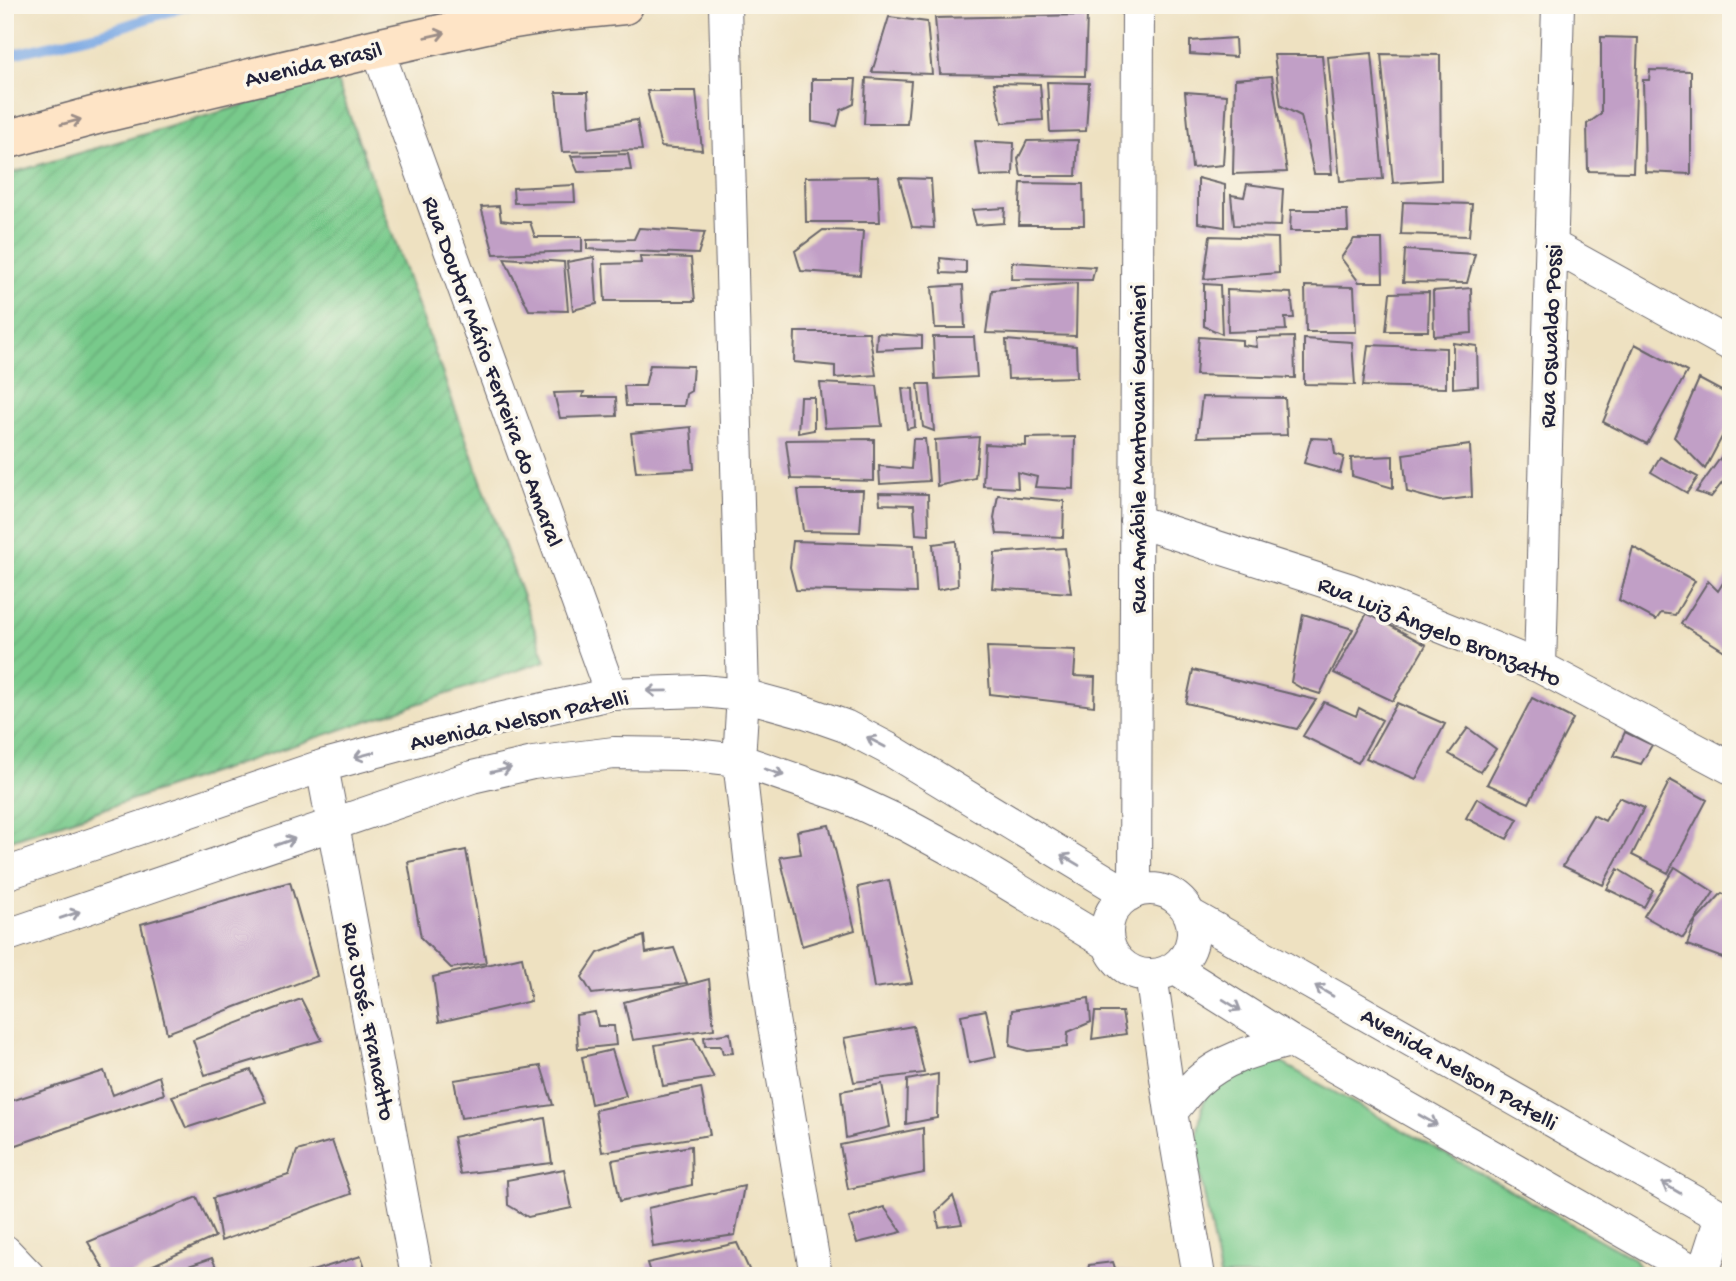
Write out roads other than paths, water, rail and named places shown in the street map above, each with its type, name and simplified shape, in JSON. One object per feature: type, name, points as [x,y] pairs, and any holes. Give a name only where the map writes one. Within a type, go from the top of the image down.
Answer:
[{"type":"main road","name":"Avenida Brasil","points":[[5,140],[104,113],[495,22],[624,5]]},
{"type":"street","points":[[725,5],[743,695],[739,760],[772,1013],[816,1276]]},
{"type":"street","name":"Rua Amábile Mantovani Guarnieri","points":[[1132,894],[1138,5]]},
{"type":"street","name":"Rua Oswaldo Possi","points":[[1541,667],[1558,5]]},
{"type":"street","name":"Rua Doutor Mário Ferreira do Amaral","points":[[377,48],[611,694]]},
{"type":"street","points":[[1551,245],[1731,345]]},
{"type":"street","name":"Rua Luiz Ângelo Bronzatto","points":[[1136,521],[1351,590],[1541,667],[1731,768]]},
{"type":"street","name":"Avenida Nelson Patelli","points":[[5,874],[322,766],[485,722],[611,694],[702,691],[743,695],[845,726],[887,748],[1132,894]]},
{"type":"street","name":"Avenida Nelson Patelli","points":[[5,936],[472,777],[533,763],[614,753],[685,754],[739,760],[846,797],[952,850],[1108,944]]},
{"type":"street","name":"Rua José. Francatto","points":[[322,766],[417,1276]]},
{"type":"street","points":[[1163,972],[1186,956],[1191,948],[1193,931],[1189,914],[1179,901],[1165,892],[1148,890],[1132,894],[1119,902],[1113,911],[1107,933],[1111,951],[1121,964],[1135,973],[1163,972],[1290,1041],[1702,1276],[1726,1219]]},
{"type":"street","name":"Avenida Nelson Patelli","points":[[1189,914],[1726,1219]]},
{"type":"street","points":[[1163,972],[1171,1112],[1199,1276]]},
{"type":"street","points":[[1171,1112],[1194,1084],[1215,1068],[1250,1051],[1290,1041]]},
{"type":"street","points":[[5,1251],[29,1276]]},
{"type":"waterway","points":[[5,56],[102,33],[190,5]]}]
